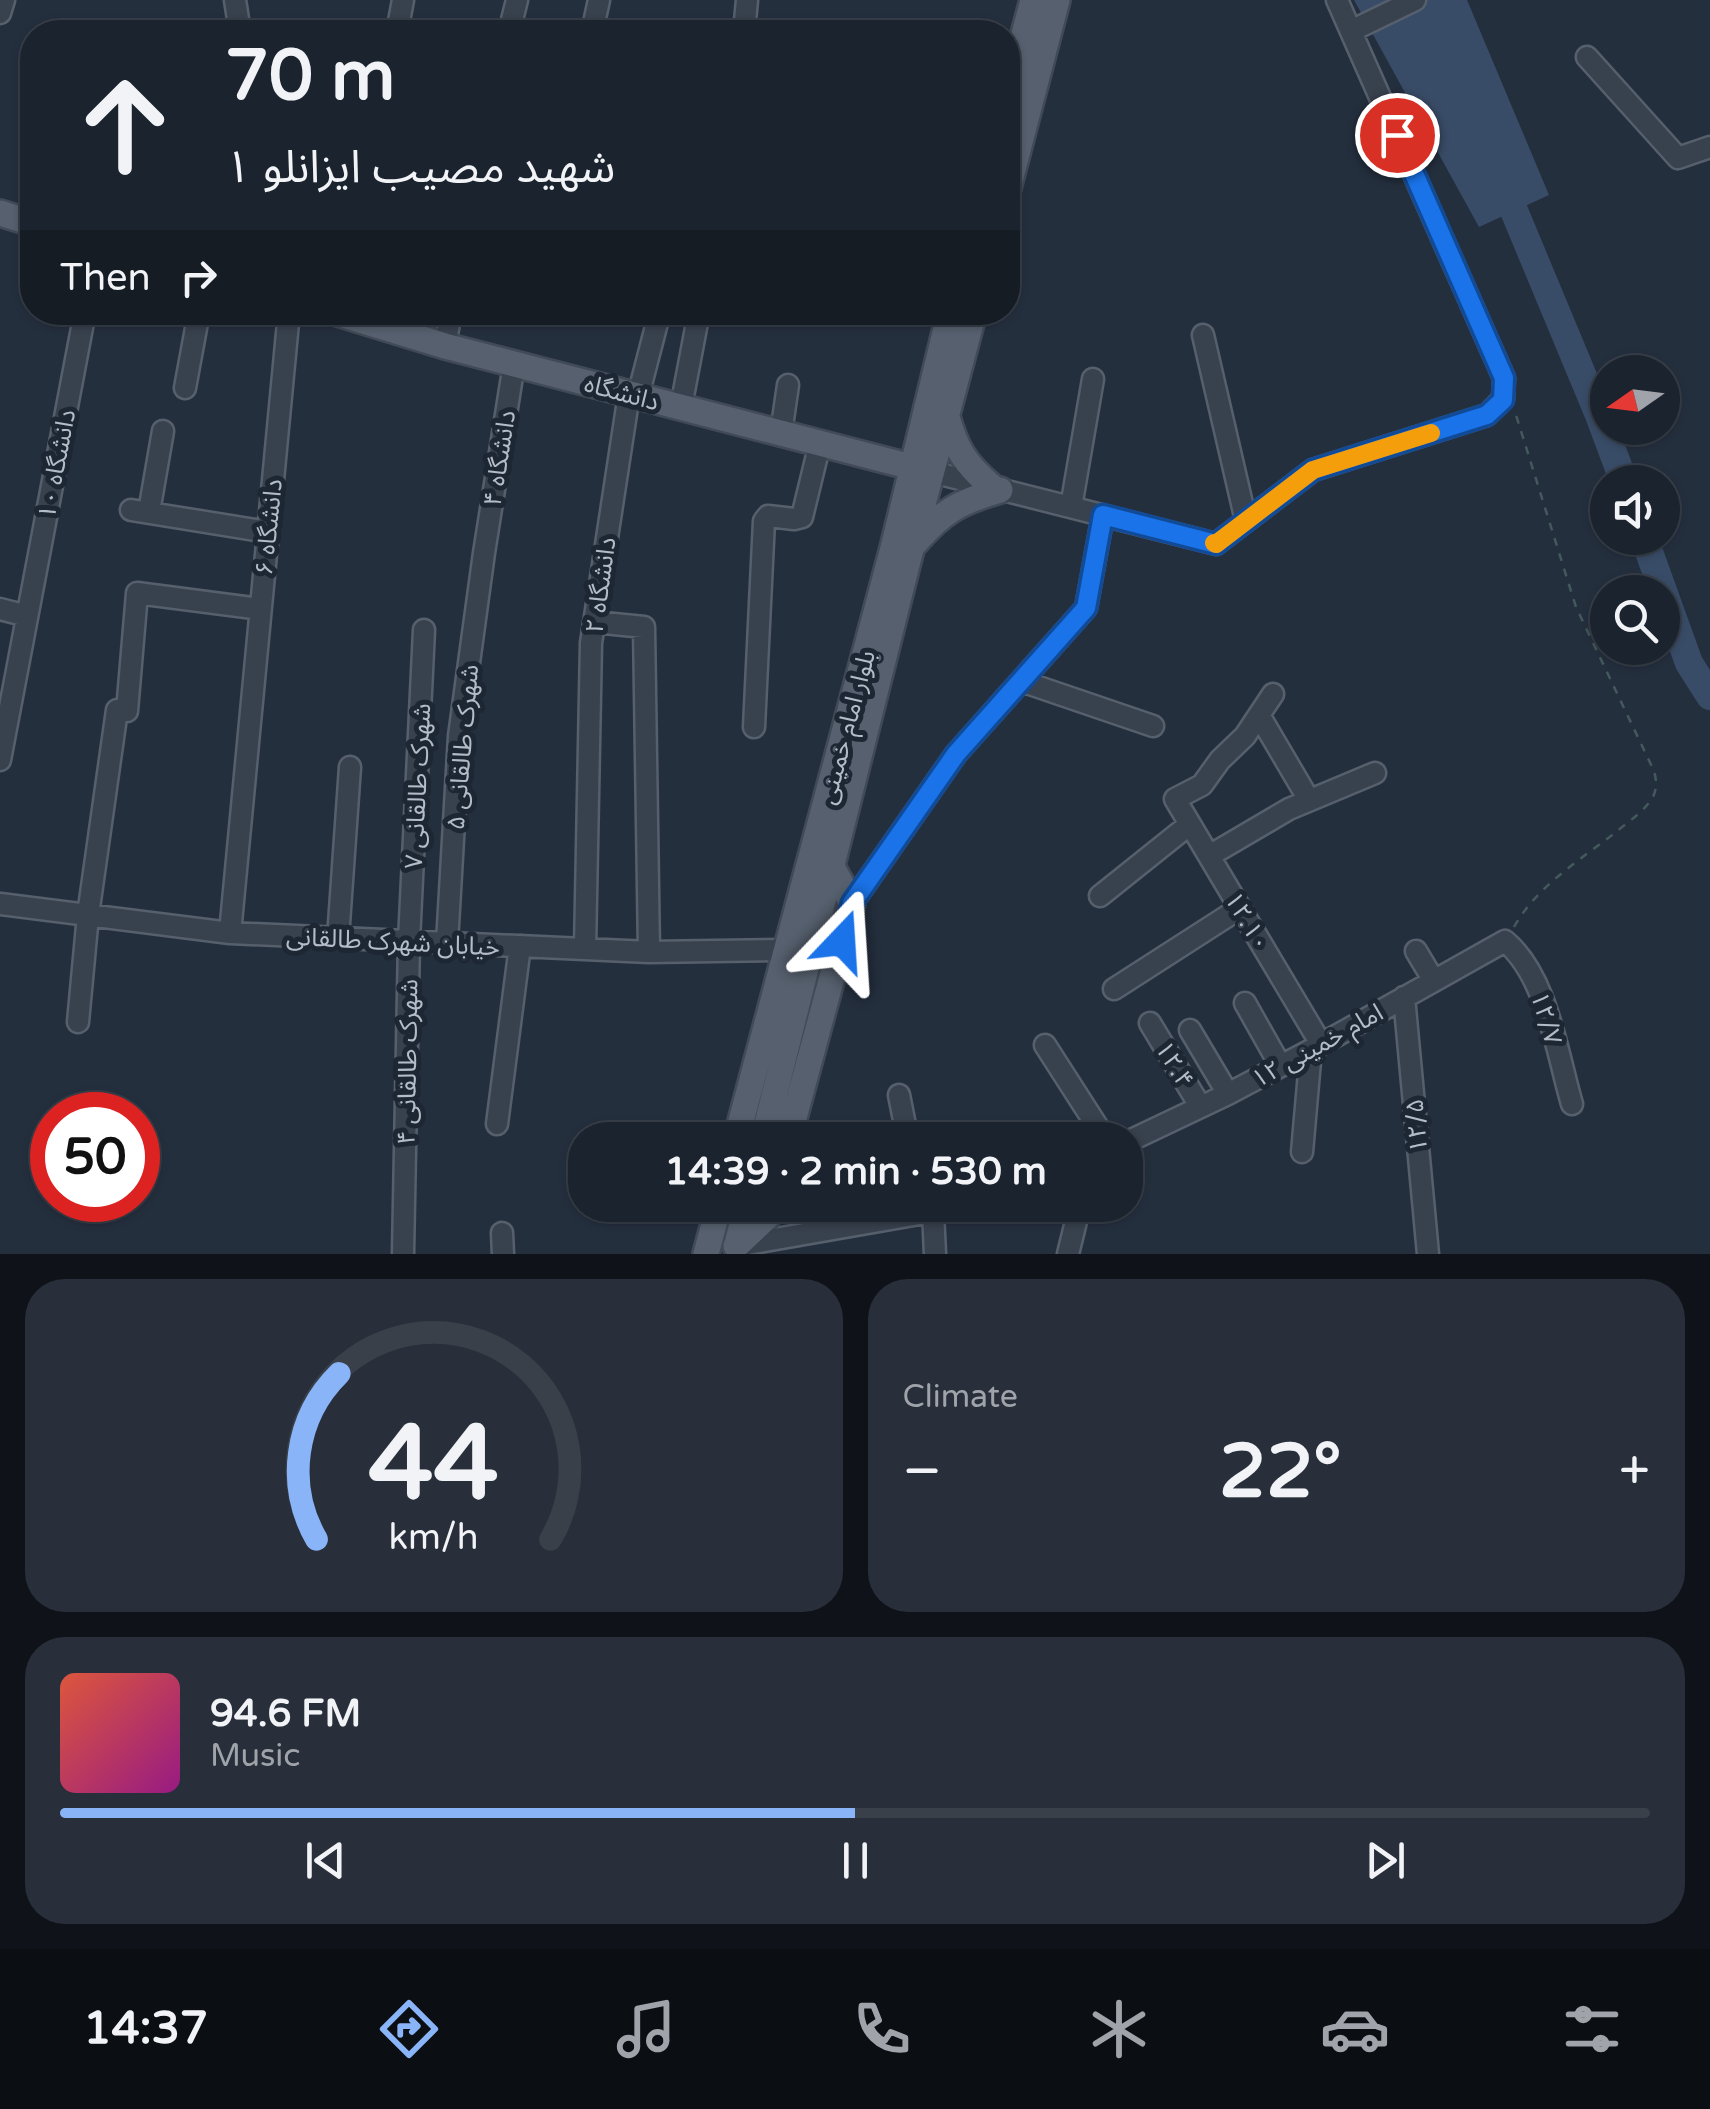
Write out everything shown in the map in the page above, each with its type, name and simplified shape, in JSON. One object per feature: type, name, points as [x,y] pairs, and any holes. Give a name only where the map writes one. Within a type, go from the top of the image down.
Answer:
[{"type":"main road","points":[[1020,50],[1033,0]]},
{"type":"main road","points":[[1020,142],[1057,0]]},
{"type":"main road","name":"دانشگاه","points":[[377,325],[922,470]]},
{"type":"main road","name":"بلوار امام خمینی","points":[[742,1122],[832,867],[912,547],[948,325]]},
{"type":"main road","name":"بلوار امام خمینی","points":[[767,1122],[801,959],[922,470],[947,416],[971,325]]},
{"type":"main road","points":[[947,416],[954,444],[970,468],[996,488]]},
{"type":"main road","points":[[912,547],[935,520],[966,500],[996,488]]},
{"type":"main road","points":[[793,1122],[852,903],[832,867]]},
{"type":"main road","points":[[801,959],[832,979]]},
{"type":"main road","points":[[706,1254],[714,1222]]},
{"type":"main road","points":[[736,1250],[743,1222]]},
{"type":"main road","points":[[736,1250],[762,1222]]},
{"type":"street","points":[[0,13],[4,0]]},
{"type":"street","points":[[922,470],[1216,544],[1313,470],[1487,415],[1503,400],[1504,378],[1336,0]]},
{"type":"street","points":[[1352,31],[1414,0]]},
{"type":"street","points":[[1586,57],[1678,158],[1710,148]]},
{"type":"street","name":"دانشگاه ۱۰","points":[[0,760],[82,325]]},
{"type":"street","points":[[185,388],[197,325]]},
{"type":"street","name":"دانشگاه ۶","points":[[230,933],[288,325]]},
{"type":"street","points":[[446,346],[448,325]]},
{"type":"street","name":"دانشگاه ۲","points":[[585,949],[591,643],[634,395],[656,325]]},
{"type":"street","points":[[681,407],[697,325]]},
{"type":"street","points":[[1203,335],[1246,521]]},
{"type":"street","name":"دانشگاه ۴","points":[[484,552],[514,364]]},
{"type":"street","points":[[1071,507],[1093,379]]},
{"type":"street","points":[[781,433],[788,385]]},
{"type":"street","points":[[163,431],[140,511],[268,532]]},
{"type":"street","points":[[754,727],[764,521],[768,516],[802,516],[820,443]]},
{"type":"street","points":[[852,903],[956,754],[1086,608],[1103,515]]},
{"type":"street","name":"شهرک طالقانی ۵","points":[[448,943],[458,736],[484,552]]},
{"type":"street","points":[[78,1022],[88,915],[118,710],[128,711],[136,593],[260,608]]},
{"type":"street","points":[[0,609],[27,616]]},
{"type":"street","points":[[594,622],[644,627],[649,952]]},
{"type":"street","name":"شهرک طالقانی ۷","points":[[410,941],[424,630]]},
{"type":"street","points":[[1021,681],[1153,726]]},
{"type":"street","points":[[1273,694],[1259,716],[1310,800]]},
{"type":"street","name":"۱۲.۱۰","points":[[1259,716],[1202,784],[1175,799],[1316,1047]]},
{"type":"street","points":[[338,938],[350,767]]},
{"type":"street","points":[[1209,856],[1289,809],[1375,774]]},
{"type":"street","points":[[1100,896],[1190,824]]},
{"type":"street","name":"خیابان شهرک طالقانی","points":[[0,904],[230,933],[801,959]]},
{"type":"street","points":[[1114,989],[1240,908]]},
{"type":"street","name":"شهرک طالقانی ۴","points":[[402,1254],[410,941]]},
{"type":"street","name":"امام خمینی ۱۲","points":[[1143,1134],[1228,1094],[1506,941]]},
{"type":"street","name":"۱۲/۷","points":[[1506,941],[1520,953],[1539,987],[1572,1104]]},
{"type":"street","points":[[497,1124],[520,946]]},
{"type":"street","points":[[1416,950],[1434,981]]},
{"type":"street","name":"۱۲/۵","points":[[1404,997],[1428,1254]]},
{"type":"street","points":[[1244,1003],[1280,1066]]},
{"type":"street","name":"۱۲.۴","points":[[1150,1023],[1200,1106]]},
{"type":"street","points":[[1190,1030],[1228,1094]]},
{"type":"street","points":[[1045,1045],[1094,1122]]},
{"type":"street","points":[[1302,1152],[1316,1047]]},
{"type":"street","points":[[899,1095],[904,1122]]},
{"type":"street","points":[[736,1250],[869,1222]]},
{"type":"street","points":[[928,1222],[935,1254]]},
{"type":"street","points":[[1068,1254],[1076,1222]]},
{"type":"path","points":[[1506,941],[1531,901],[1633,819],[1654,798],[1657,782],[1576,606],[1516,416]]},
{"type":"water","points":[[1354,0],[1467,0],[1549,195],[1479,227]]},
{"type":"waterway","points":[[1500,177],[1618,465]]},
{"type":"waterway","points":[[1650,555],[1689,663],[1710,696]]},
{"type":"slow traffic","points":[[1214,543],[1313,470],[1431,433]]},
{"type":"route","points":[[842,941],[852,903],[956,754],[1086,608],[1103,515],[1216,544],[1313,470],[1487,415],[1503,400],[1504,378],[1397,135]]}]
